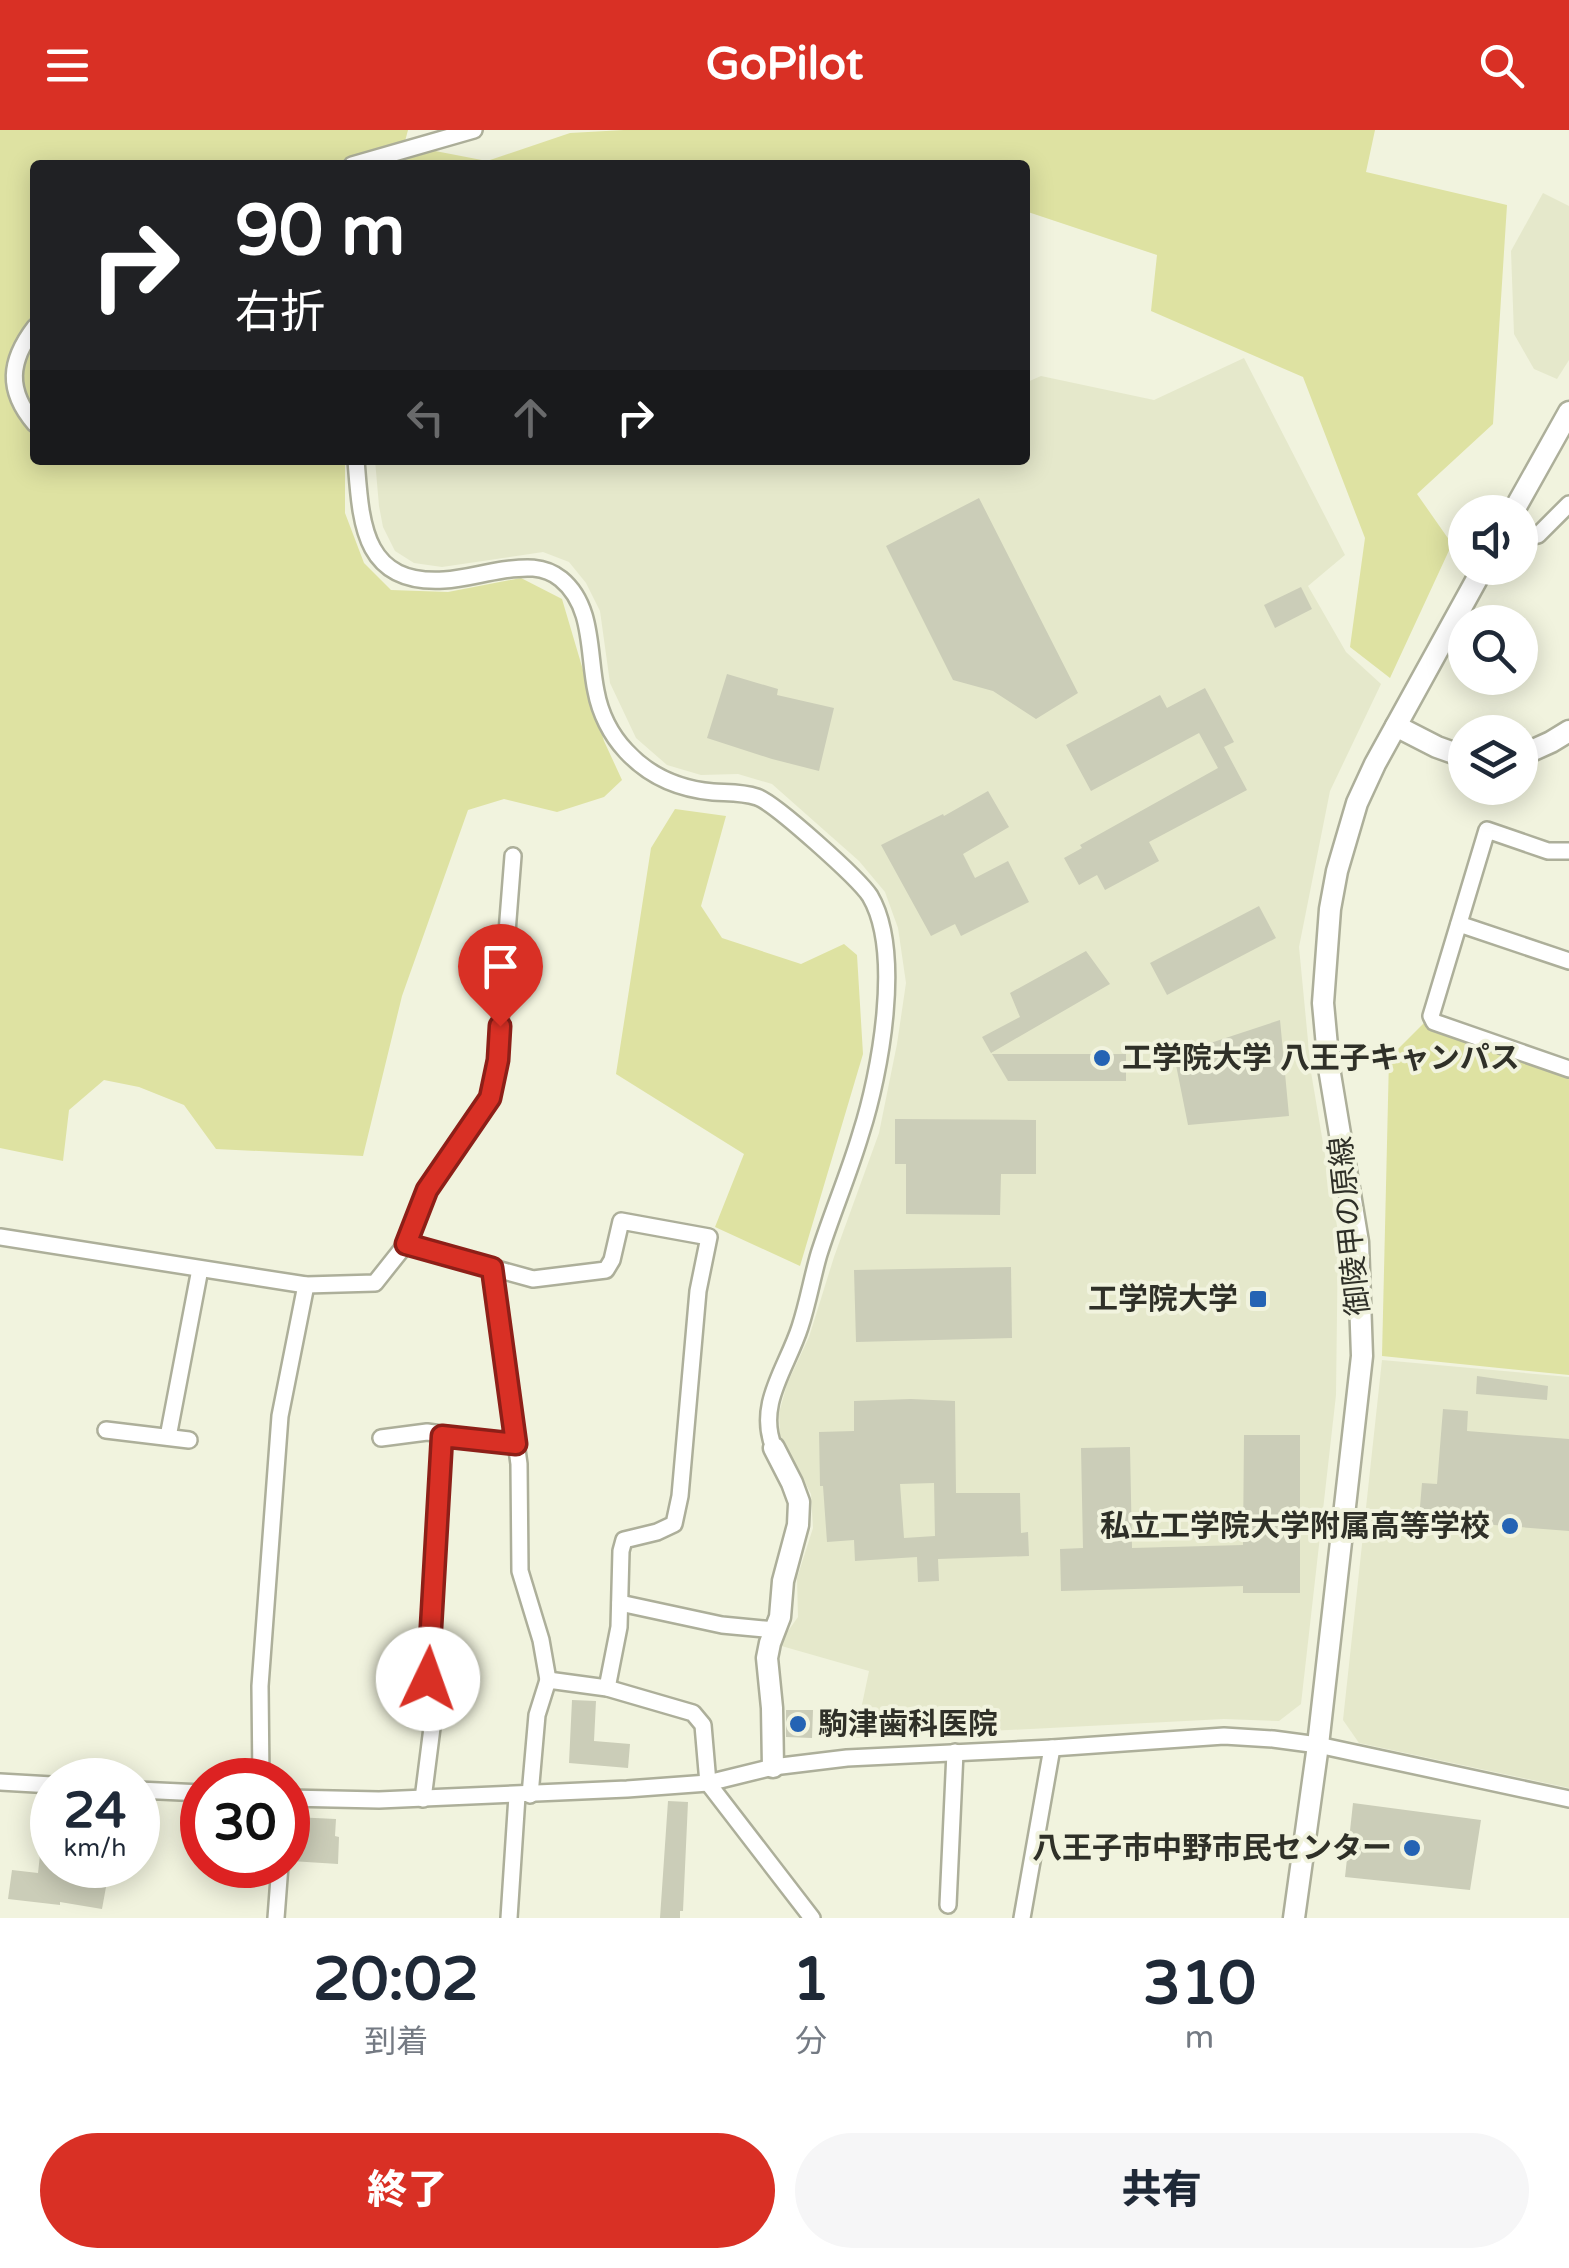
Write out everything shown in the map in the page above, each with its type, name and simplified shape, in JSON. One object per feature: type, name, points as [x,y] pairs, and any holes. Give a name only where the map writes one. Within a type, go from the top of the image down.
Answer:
[{"type":"street","points":[[369,160],[474,130]]},
{"type":"street","points":[[30,334],[13,366],[15,388],[30,418]]},
{"type":"street","points":[[1523,495],[1569,412]]},
{"type":"street","points":[[356,465],[360,515],[366,535],[375,553],[389,567],[403,576],[422,580],[534,568],[561,579],[574,592],[583,612],[602,713],[626,751],[662,780],[710,792],[742,792],[762,798],[851,875],[869,896],[882,926],[886,962],[879,1054],[862,1129],[800,1326],[774,1387],[768,1412],[768,1434],[799,1502],[798,1524],[783,1581],[780,1618],[767,1658],[773,1767]]},
{"type":"street","points":[[1538,535],[1569,504]]},
{"type":"street","name":"御陵甲の原線","points":[[1294,1918],[1318,1745],[1362,1356],[1358,1242],[1329,1068],[1323,1003],[1326,946],[1336,872],[1358,803],[1474,585]]},
{"type":"street","points":[[1396,726],[1448,751]]},
{"type":"street","points":[[1538,748],[1569,730]]},
{"type":"street","points":[[1569,851],[1548,851],[1486,830],[1430,1016],[1434,1022],[1569,1068]]},
{"type":"street","points":[[0,1237],[306,1285],[374,1283],[406,1244],[427,1190],[490,1098],[498,1060],[512,856]]},
{"type":"street","points":[[1459,924],[1566,958]]},
{"type":"street","points":[[406,1244],[533,1279],[606,1270],[621,1222],[709,1238],[698,1291],[680,1496],[674,1524],[624,1540],[620,1551],[620,1628],[608,1688]]},
{"type":"street","points":[[492,1268],[519,1464],[520,1572],[541,1640],[548,1680],[536,1715],[509,1918]]},
{"type":"street","points":[[168,1437],[200,1269]]},
{"type":"street","points":[[261,1758],[260,1686],[280,1416],[306,1285]]},
{"type":"street","points":[[106,1430],[189,1440]]},
{"type":"street","points":[[381,1438],[427,1432],[516,1444]]},
{"type":"street","points":[[423,1799],[434,1712],[428,1679],[442,1436]]},
{"type":"street","points":[[620,1602],[722,1625],[774,1630]]},
{"type":"street","points":[[548,1680],[608,1688],[693,1713],[702,1726],[708,1783],[812,1918]]},
{"type":"street","points":[[310,1798],[423,1799],[708,1783],[773,1767],[847,1758],[1224,1736],[1318,1745],[1569,1798]]},
{"type":"street","points":[[1022,1918],[1052,1748]]},
{"type":"street","points":[[948,1905],[955,1752]]},
{"type":"street","points":[[0,1782],[30,1784]]},
{"type":"street","points":[[276,1918],[278,1888]]},
{"type":"shaded area","points":[[1543,193],[1569,206],[1569,360],[1557,379],[1534,369],[1514,334],[1511,251]]},
{"type":"shaded area","name":"工学院大学 八王子キャンパス","points":[[1244,358],[1345,555],[1308,586],[1346,652],[1381,684],[1330,791],[1299,947],[1311,1072],[1338,1232],[1336,1395],[1301,1704],[1279,1721],[1224,1719],[855,1738],[869,1671],[778,1645],[798,1617],[797,1578],[813,1528],[811,1494],[780,1435],[779,1413],[879,1133],[906,983],[898,928],[885,892],[859,861],[772,784],[738,774],[701,775],[667,765],[636,738],[610,683],[600,611],[586,583],[569,562],[543,552],[442,567],[414,563],[395,551],[383,527],[375,465],[1030,465],[1030,381],[1041,376],[1154,400]]},
{"type":"shaded area","points":[[1382,1360],[1569,1377],[1569,1788],[1359,1743],[1343,1720]]},
{"type":"green space","points":[[0,130],[408,130],[404,145],[482,160],[30,160],[30,465],[345,465],[345,513],[364,563],[391,590],[448,592],[521,578],[562,599],[604,741],[622,780],[604,797],[557,812],[504,799],[468,810],[402,996],[363,1156],[216,1149],[184,1105],[139,1087],[104,1080],[69,1110],[63,1161],[0,1148]]},
{"type":"green space","points":[[624,130],[1375,130],[1366,172],[1507,205],[1493,424],[1417,494],[1448,538],[1448,553],[1390,678],[1350,647],[1365,538],[1303,377],[1151,311],[1157,255],[1030,213],[1030,160],[490,160],[570,133]]},
{"type":"green space","points":[[675,809],[726,816],[701,906],[722,938],[801,964],[844,944],[857,955],[863,1054],[800,1266],[715,1227],[744,1154],[616,1074],[651,848]]},
{"type":"green space","points":[[1431,1016],[1569,1066],[1569,1375],[1382,1356],[1389,1058]]},
{"type":"building","points":[[979,498],[1078,693],[1036,719],[993,691],[953,680],[886,546]]},
{"type":"building","points":[[1301,587],[1312,609],[1275,628],[1264,605]]},
{"type":"building","points":[[727,674],[778,689],[777,695],[834,708],[819,771],[707,738]]},
{"type":"building","points":[[1205,688],[1234,742],[1224,747],[1247,790],[1149,842],[1159,861],[1105,890],[1097,875],[1079,885],[1064,858],[1082,848],[1080,845],[1218,768],[1199,733],[1091,791],[1066,745],[1160,695],[1167,708]]},
{"type":"building","points":[[988,791],[1009,827],[963,854],[975,878],[1008,861],[1029,902],[961,936],[955,924],[931,936],[881,845]]},
{"type":"building","points":[[1259,906],[1276,938],[1167,995],[1150,963]]},
{"type":"building","points":[[1086,951],[1110,984],[991,1053],[982,1037],[1020,1017],[1010,993]]},
{"type":"building","points":[[1280,1020],[1289,1116],[1188,1125],[1174,1055]]},
{"type":"building","points":[[992,1054],[1126,1054],[1126,1081],[1008,1081]]},
{"type":"building","points":[[895,1119],[1036,1120],[1036,1174],[1001,1174],[1000,1215],[906,1214],[906,1164],[895,1164]]},
{"type":"building","points":[[1011,1267],[1012,1338],[856,1342],[854,1270]]},
{"type":"building","points":[[1477,1376],[1548,1386],[1547,1400],[1476,1394]]},
{"type":"building","points":[[854,1401],[955,1401],[956,1493],[1020,1493],[1021,1533],[1028,1532],[1029,1556],[938,1559],[939,1581],[918,1582],[917,1557],[855,1561],[854,1540],[827,1542],[819,1432],[854,1431]],"holes":[[[934,1483],[935,1536],[904,1538],[900,1484]]]},
{"type":"building","points":[[1443,1409],[1468,1411],[1467,1431],[1569,1439],[1569,1531],[1419,1519],[1422,1483],[1437,1484]]},
{"type":"building","points":[[1244,1435],[1300,1435],[1300,1593],[1243,1593],[1243,1586],[1061,1591],[1060,1549],[1083,1548],[1081,1448],[1130,1447],[1132,1548],[1243,1545]]},
{"type":"building","points":[[572,1700],[596,1701],[594,1741],[630,1744],[628,1768],[569,1763]]},
{"type":"building","name":"駒津歯科医院","points":[[786,1710],[813,1710],[812,1738],[786,1737]]},
{"type":"building","points":[[668,1801],[688,1802],[680,1918],[660,1918]]},
{"type":"building","name":"八王子市中野市民センター","points":[[1353,1803],[1481,1820],[1470,1890],[1345,1877]]},
{"type":"building","points":[[310,1818],[336,1819],[338,1864],[310,1862]]},
{"type":"building","points":[[12,1870],[30,1872],[30,1888],[106,1888],[102,1909],[8,1899]]},
{"type":"place","name":"工学院大学 八王子キャンパス","points":[[1102,1058]]},
{"type":"place","name":"工学院大学","points":[[1258,1299]]},
{"type":"place","name":"私立工学院大学附属高等学校","points":[[1510,1526]]},
{"type":"place","name":"駒津歯科医院","points":[[798,1724]]},
{"type":"place","name":"八王子市中野市民センター","points":[[1412,1848]]},
{"type":"route","points":[[428,1679],[442,1436],[516,1444],[492,1268],[406,1244],[427,1190],[490,1098],[500,1026]]}]
